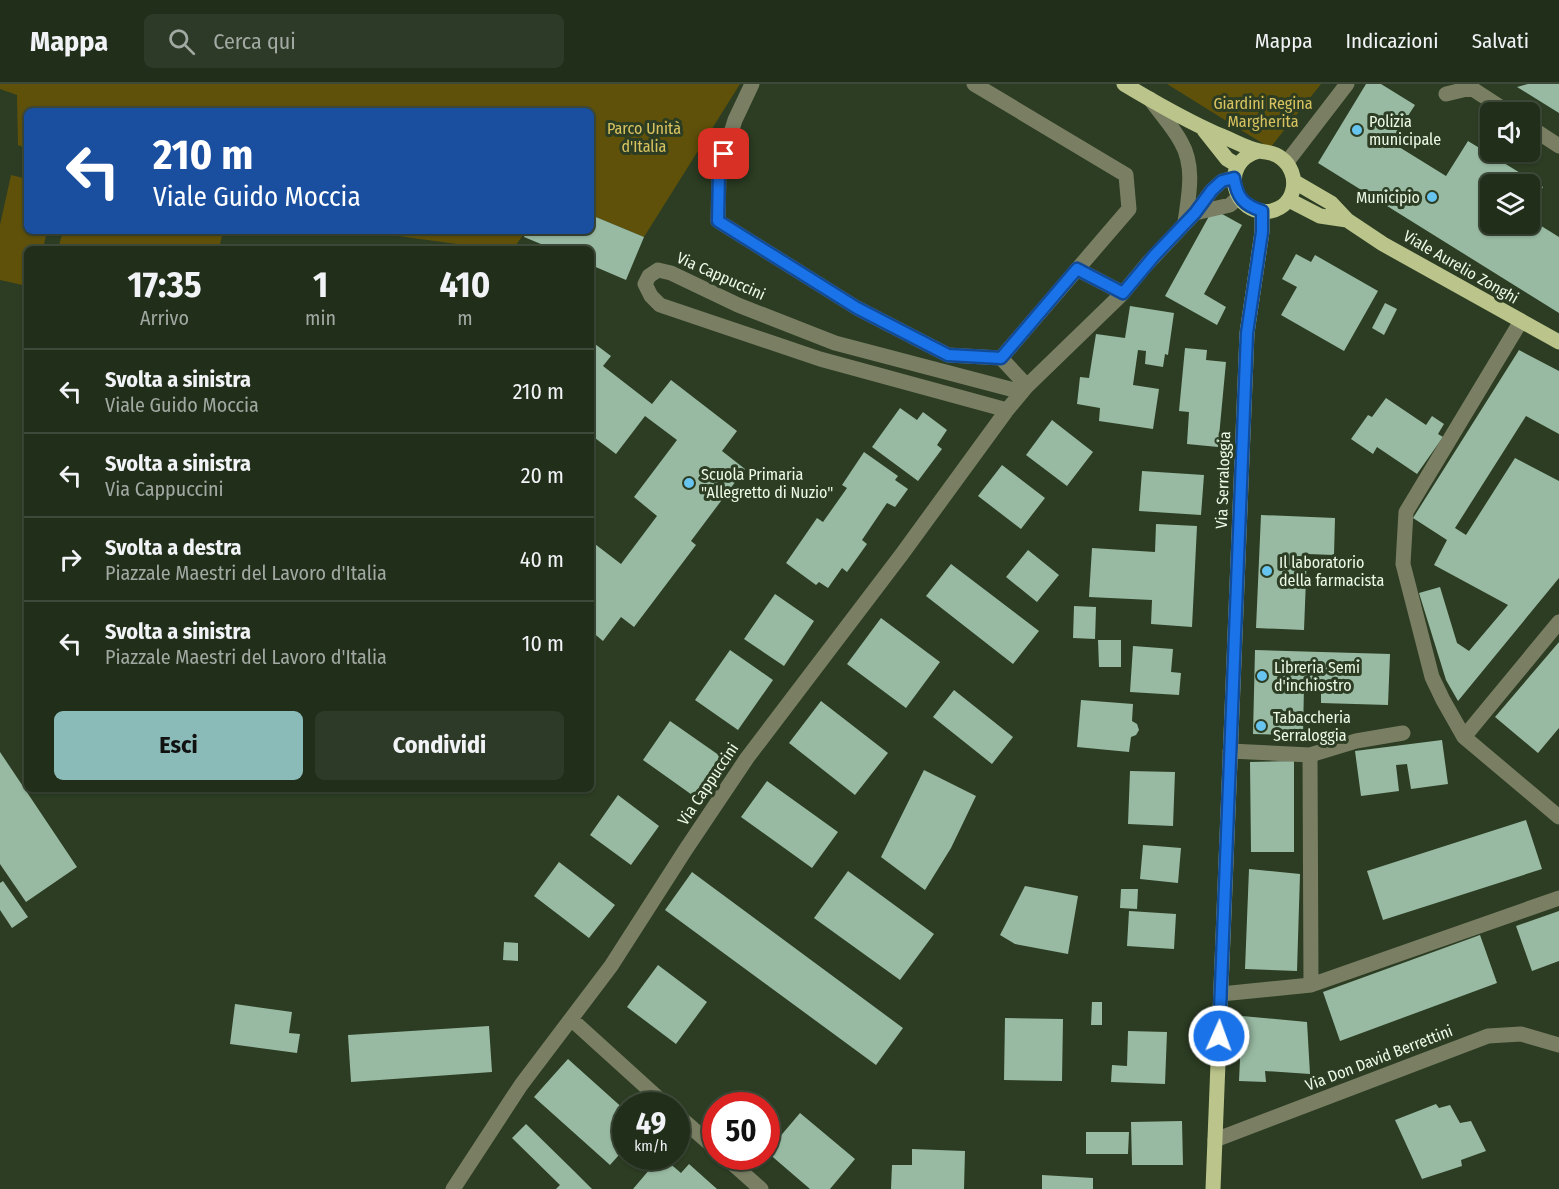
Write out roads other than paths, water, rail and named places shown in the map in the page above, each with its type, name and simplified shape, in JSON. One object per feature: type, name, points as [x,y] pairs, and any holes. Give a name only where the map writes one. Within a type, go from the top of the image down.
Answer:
[{"type":"main road","points":[[1124,84],[1202,127],[1259,151],[1278,155],[1293,171],[1294,182],[1289,200],[1280,207],[1262,211],[1249,207],[1239,197],[1235,172],[1202,127]]},
{"type":"main road","points":[[1235,172],[1250,153],[1259,151]]},
{"type":"main road","name":"Viale Aurelio Zonghi","points":[[1294,182],[1331,203],[1347,220],[1383,244],[1559,342]]},
{"type":"main road","name":"Viale Aurelio Zonghi","points":[[1289,200],[1320,216],[1347,220]]},
{"type":"main road","name":"Via Serraloggia","points":[[1213,1189],[1247,333],[1262,232],[1262,211]]},
{"type":"street","points":[[752,84],[735,120],[719,171],[718,221],[857,308],[948,355],[1001,358]]},
{"type":"street","points":[[974,84],[1126,175],[1129,208],[1001,358]]},
{"type":"street","points":[[1287,162],[1347,84]]},
{"type":"street","points":[[1446,94],[1471,86],[1494,102]]},
{"type":"street","points":[[1150,99],[1181,141],[1186,154],[1190,179],[1190,217],[1230,205],[1239,197]]},
{"type":"street","points":[[1540,134],[1559,146]]},
{"type":"street","name":"Via Cappuccini","points":[[453,1189],[521,1085],[611,966],[747,758],[902,554],[1007,410],[1024,389],[1123,293],[1212,190],[1235,172]]},
{"type":"street","points":[[1077,269],[1123,293]]},
{"type":"street","name":"Via Cappuccini","points":[[1007,410],[820,359],[660,304],[651,296],[645,284],[649,276],[658,270],[671,273],[738,304],[835,343],[1024,389]]},
{"type":"street","points":[[1521,321],[1406,512],[1402,564],[1432,677],[1464,737],[1559,817]]},
{"type":"street","points":[[1001,358],[1024,389]]},
{"type":"street","points":[[1464,737],[1559,622]]},
{"type":"street","points":[[1230,751],[1310,755],[1356,741],[1402,733]]},
{"type":"street","points":[[1310,755],[1311,985]]},
{"type":"street","points":[[1221,994],[1311,985],[1559,898]]},
{"type":"street","points":[[571,1019],[652,1092]]},
{"type":"street","name":"Via Don David Berrettini","points":[[1215,1140],[1488,1036],[1521,1034],[1559,1045]]},
{"type":"street","points":[[690,1126],[702,1137]]},
{"type":"street","points":[[740,1170],[761,1189]]},
{"type":"place","name":"Polizia municipale","points":[[1357,130]]},
{"type":"place","name":"Municipio","points":[[1432,197]]},
{"type":"place","name":"Scuola Primaria \"Allegretto di Nuzio\"","points":[[689,483]]},
{"type":"place","name":"Il laboratorio della farmacista","points":[[1267,571]]},
{"type":"place","name":"Libreria Semi d'inchiostro","points":[[1262,676]]},
{"type":"place","name":"Tabaccheria Serraloggia","points":[[1261,726]]},
{"type":"park label","name":"Giardini Regina Margherita","points":[[1263,112]]},
{"type":"park label","name":"Parco Unità d'Italia","points":[[644,137]]}]
